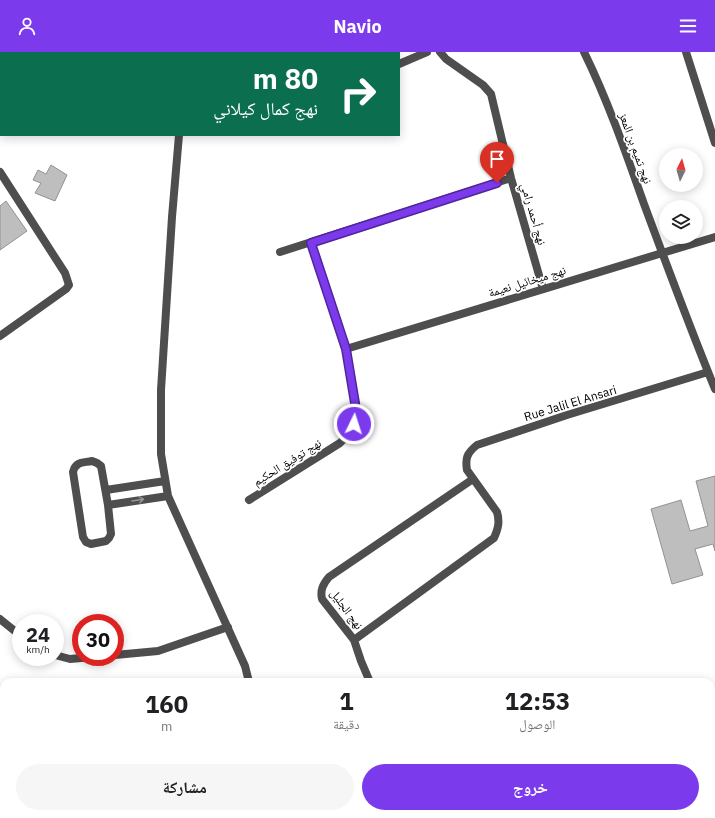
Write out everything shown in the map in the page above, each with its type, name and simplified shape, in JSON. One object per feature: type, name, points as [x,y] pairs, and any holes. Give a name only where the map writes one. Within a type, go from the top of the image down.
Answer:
[{"type":"street","points":[[400,64],[427,52]]},
{"type":"street","name":"نهج أحمد رامي","points":[[440,52],[446,59],[483,85],[491,94],[511,178],[543,289]]},
{"type":"street","name":"نهج تميم بن المعز","points":[[584,52],[595,74],[616,127],[662,253],[715,389]]},
{"type":"street","points":[[686,52],[715,143]]},
{"type":"street","points":[[179,136],[161,390],[161,454],[168,496],[228,627],[245,666],[248,678]]},
{"type":"street","points":[[0,172],[65,273],[69,285],[66,290],[0,336]]},
{"type":"street","points":[[280,252],[511,178]]},
{"type":"street","name":"نهج ميخائيل نعيمة","points":[[346,349],[715,237]]},
{"type":"street","name":"نهج توفيق الحكيم","points":[[250,500],[340,443],[350,433],[354,424],[356,414],[355,403],[346,349],[311,243]]},
{"type":"street","name":"Rue Jalil El Ansari","points":[[473,479],[467,470],[466,462],[471,450],[477,445],[567,415],[708,372]]},
{"type":"street","points":[[92,461],[101,466],[108,505],[111,534],[109,538],[106,541],[90,544],[86,542],[83,537],[73,472],[74,467],[78,463],[92,461]]},
{"type":"street","name":"نهج الجليل","points":[[473,479],[499,517],[499,524],[494,538],[354,640],[322,599],[322,587],[325,582],[329,577],[473,479]]},
{"type":"street","points":[[106,490],[165,481]]},
{"type":"street","points":[[108,505],[168,496]]},
{"type":"street","points":[[0,619],[12,629]]},
{"type":"street","points":[[124,654],[158,651],[228,627]]},
{"type":"street","points":[[354,640],[368,678]]},
{"type":"building","points":[[51,165],[67,175],[55,201],[35,193],[41,183],[33,180],[38,170],[46,174]]},
{"type":"building","points":[[6,201],[27,231],[0,250],[0,206]]},
{"type":"building","points":[[715,476],[715,551],[713,544],[695,549],[703,575],[672,584],[651,509],[681,500],[690,531],[708,526],[696,481]]},
{"type":"route","points":[[354,424],[356,414],[355,403],[346,349],[311,243],[497,183]]}]
